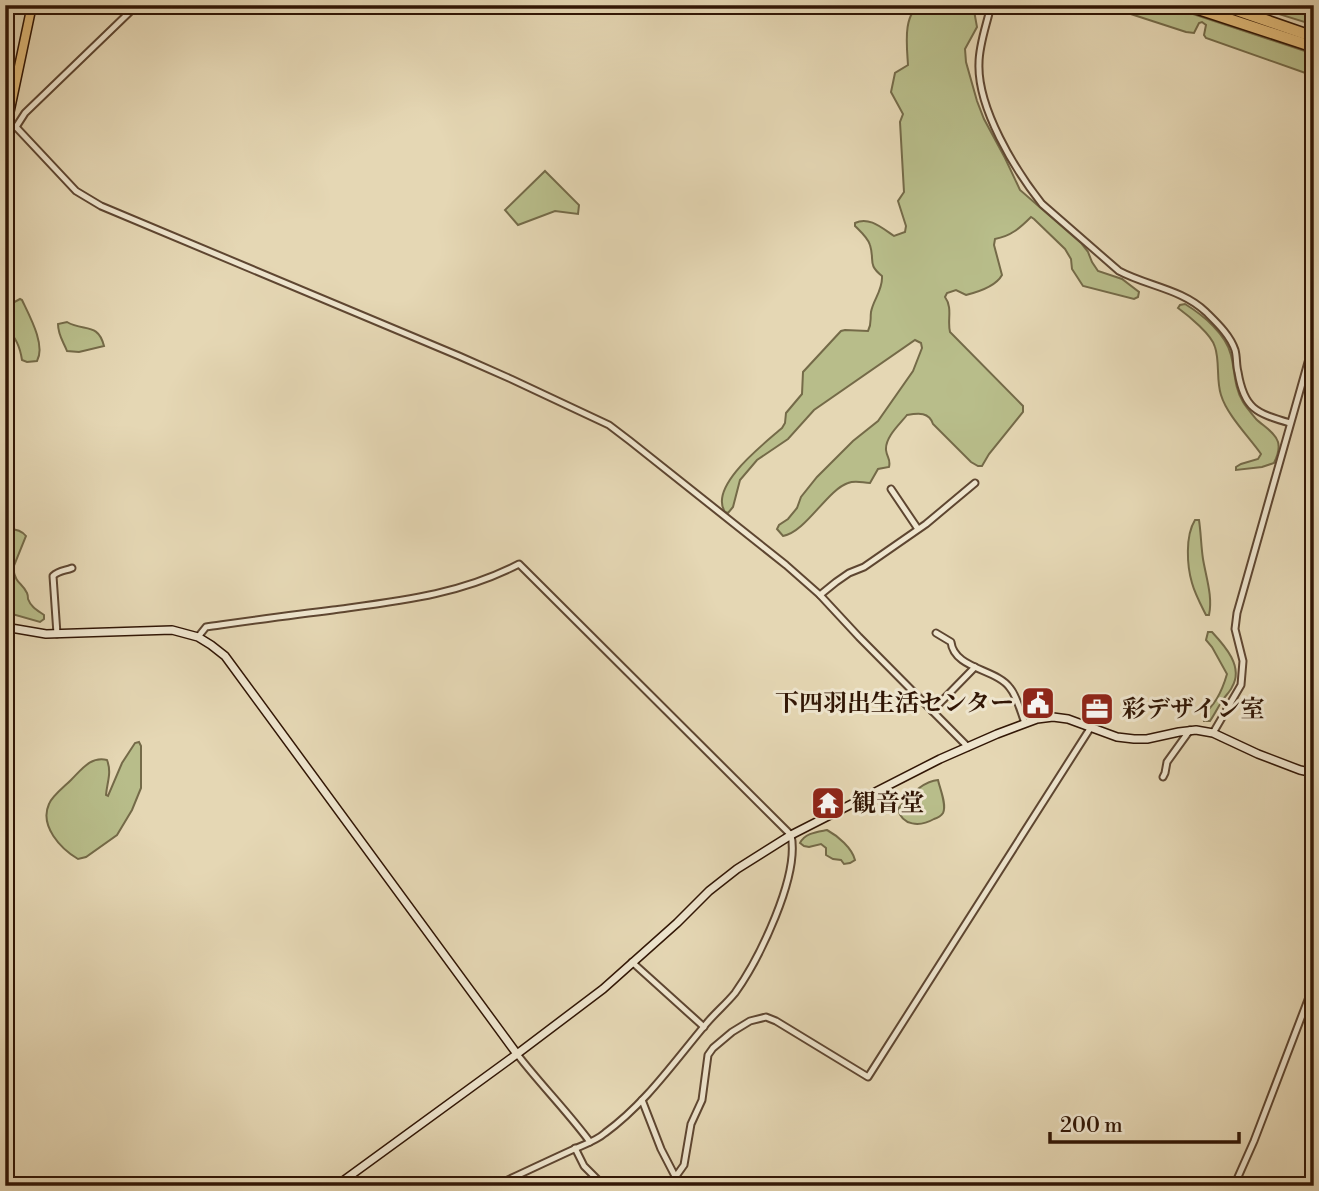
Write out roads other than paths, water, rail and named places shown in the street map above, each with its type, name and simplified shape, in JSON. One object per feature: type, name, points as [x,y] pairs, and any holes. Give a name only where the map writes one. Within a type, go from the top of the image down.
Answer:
[{"type":"highway","points":[[1186,5],[1314,47]]},
{"type":"highway","points":[[1222,5],[1314,37]]},
{"type":"main road","points":[[8,128],[32,5]]},
{"type":"street","points":[[137,5],[8,128],[76,191],[101,206],[459,356],[608,425],[786,565],[820,595],[968,747]]},
{"type":"street","points":[[991,5],[978,62],[981,90],[994,127],[1032,191],[1042,204],[1119,271],[1186,297],[1203,309],[1224,331],[1235,349],[1241,388],[1246,401],[1259,412],[1290,422]]},
{"type":"street","points":[[1213,733],[1241,685],[1243,661],[1236,629],[1237,613],[1314,341]]},
{"type":"street","points":[[820,595],[918,529],[975,483]]},
{"type":"street","points":[[891,489],[918,529]]},
{"type":"street","points":[[198,637],[206,627],[440,594],[519,564],[791,835],[793,847],[790,868],[782,896],[758,954],[733,994],[680,1057],[642,1100],[602,1136],[495,1186]]},
{"type":"street","points":[[57,634],[53,576],[58,571],[72,568]]},
{"type":"street","points":[[5,626],[46,634],[172,630],[198,637],[225,656],[517,1054],[590,1142]]},
{"type":"street","points":[[936,633],[951,642],[951,648],[956,655],[1005,682],[1012,689],[1025,723]]},
{"type":"street","points":[[932,711],[975,667]]},
{"type":"street","points":[[336,1186],[603,989],[709,891],[737,869],[791,835],[968,747],[1037,719],[1068,719],[1117,737],[1134,739],[1191,730],[1213,733],[1258,754],[1314,772]]},
{"type":"street","points":[[669,1186],[684,1165],[691,1124],[702,1100],[708,1055],[713,1048],[750,1021],[766,1017],[776,1020],[868,1077],[1091,727]]},
{"type":"street","points":[[1163,777],[1167,762],[1191,730]]},
{"type":"street","points":[[632,962],[704,1027]]},
{"type":"street","points":[[1234,1186],[1314,984]]},
{"type":"street","points":[[642,1100],[661,1149],[676,1178]]},
{"type":"street","points":[[575,1148],[584,1166],[604,1186]]},
{"type":"place","name":"下四羽出生活センター","points":[[1038,703]]},
{"type":"place","name":"彩デザイン室","points":[[1097,709]]},
{"type":"place","name":"観音堂","points":[[828,803]]}]
